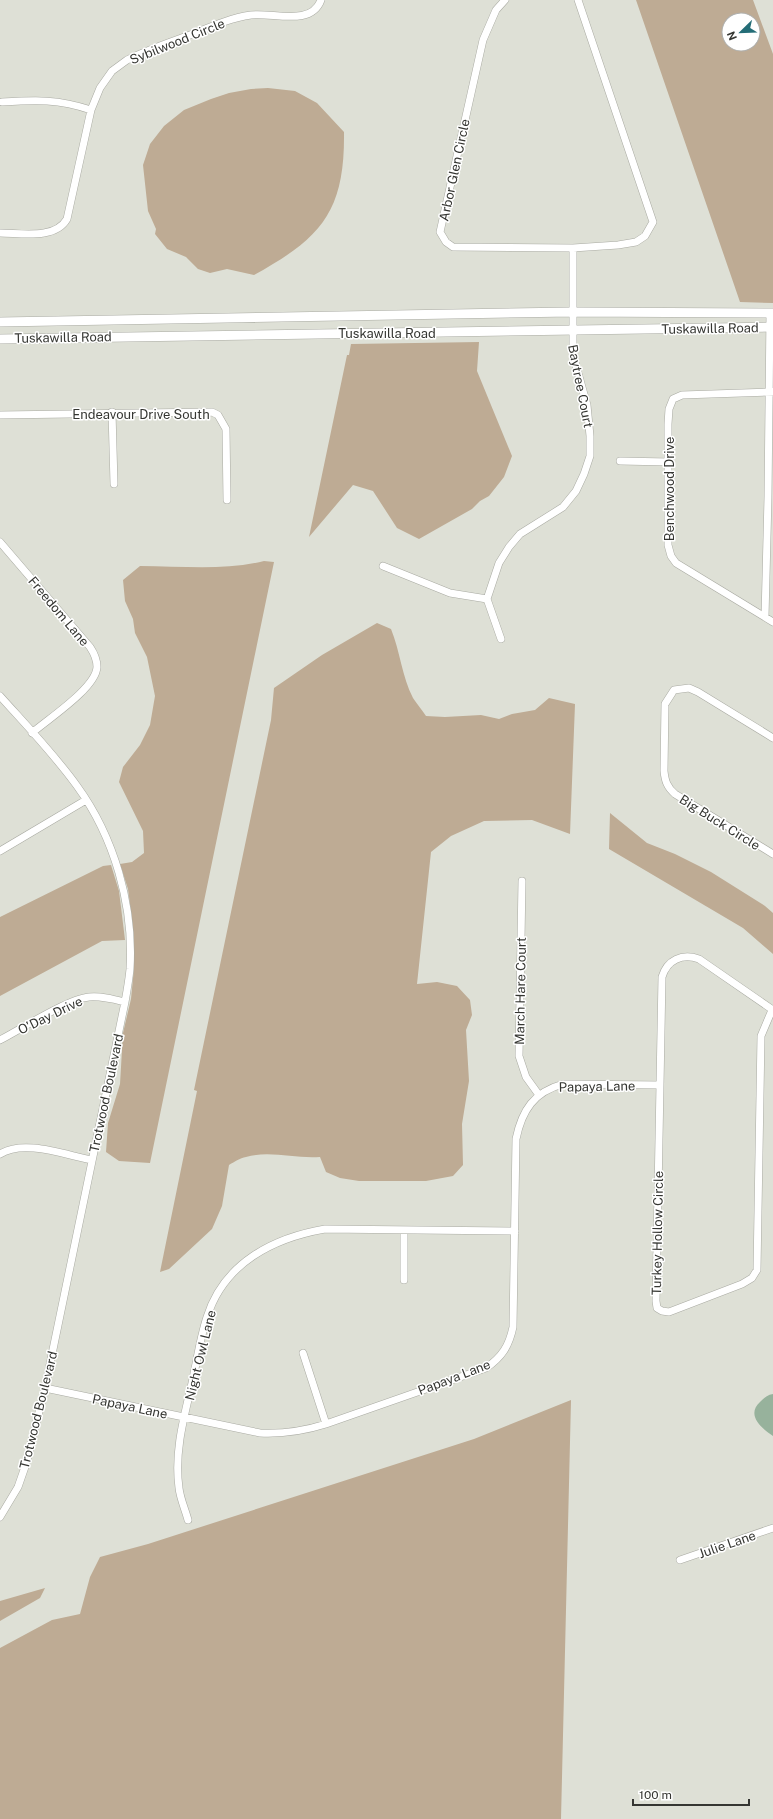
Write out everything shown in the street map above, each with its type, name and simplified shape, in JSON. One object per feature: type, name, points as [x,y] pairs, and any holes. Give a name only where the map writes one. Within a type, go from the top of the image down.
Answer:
[{"type":"main road","name":"Tuskawilla Road","points":[[0,322],[572,312],[772,313]]},
{"type":"main road","name":"Tuskawilla Road","points":[[0,338],[771,327]]},
{"type":"street","name":"Sybilwood Circle","points":[[0,233],[48,232],[63,226],[67,219],[91,110],[100,88],[112,71],[139,54],[229,20],[252,15],[296,17],[307,15],[315,10],[321,0]]},
{"type":"street","name":"Arbor Glen Circle","points":[[505,0],[496,10],[483,40],[440,232],[446,242],[453,247],[573,248],[618,245],[636,242],[645,236],[652,222],[578,0]]},
{"type":"street","points":[[2,102],[40,100],[68,102],[91,110]]},
{"type":"street","points":[[572,330],[573,248]]},
{"type":"street","points":[[765,617],[771,497],[772,313]]},
{"type":"street","name":"Baytree Court","points":[[487,598],[499,563],[509,547],[520,534],[563,507],[576,491],[590,456],[587,405],[573,355],[572,330]]},
{"type":"street","name":"Benchwood Drive","points":[[771,392],[694,393],[682,394],[673,399],[669,409],[668,546],[671,556],[676,563],[773,622]]},
{"type":"street","name":"Endeavour Drive South","points":[[0,414],[202,411],[218,415],[226,429],[227,500]]},
{"type":"street","points":[[112,412],[114,484]]},
{"type":"street","points":[[620,461],[668,462]]},
{"type":"street","name":"Freedom Lane","points":[[0,542],[90,647],[96,657],[97,668],[94,677],[86,688],[32,733]]},
{"type":"street","points":[[383,566],[450,593],[487,598],[501,639]]},
{"type":"street","name":"Big Buck Circle","points":[[773,738],[689,688],[674,690],[665,704],[664,771],[665,780],[669,789],[773,854]]},
{"type":"street","name":"Trotwood Boulevard","points":[[0,696],[76,785],[86,800],[109,844],[124,890],[129,928],[130,968],[125,1002],[45,1388],[26,1464],[18,1487],[0,1517]]},
{"type":"street","points":[[0,850],[86,800]]},
{"type":"street","name":"March Hare Court","points":[[522,881],[519,1056],[526,1077],[539,1095]]},
{"type":"street","name":"Turkey Hollow Circle","points":[[684,957],[699,959],[773,1010],[761,1036],[757,1270],[752,1278],[742,1284],[669,1312],[662,1311],[657,1308],[656,1301],[662,977],[669,963],[677,959],[684,957]]},
{"type":"street","name":"O'Day Drive","points":[[0,1040],[74,1002],[87,998],[103,997],[125,1002]]},
{"type":"street","name":"Papaya Lane","points":[[45,1388],[260,1433],[282,1434],[306,1430],[326,1424],[486,1368],[498,1360],[510,1342],[513,1328],[516,1139],[519,1122],[526,1109],[539,1095],[551,1088],[564,1084],[660,1085]]},
{"type":"street","points":[[0,1154],[8,1149],[24,1146],[92,1160]]},
{"type":"street","name":"Night Owl Lane","points":[[188,1520],[179,1489],[177,1466],[178,1444],[207,1316],[219,1291],[231,1275],[254,1254],[276,1242],[300,1233],[324,1229],[515,1231]]},
{"type":"street","points":[[404,1230],[404,1280]]},
{"type":"street","points":[[303,1353],[326,1424]]},
{"type":"street","name":"Julie Lane","points":[[680,1560],[773,1528]]},
{"type":"shaded area","points":[[636,0],[753,0],[757,12],[721,12],[721,52],[761,52],[761,22],[773,54],[773,303],[740,302]]},
{"type":"shaded area","points":[[268,88],[295,91],[317,103],[344,132],[340,183],[334,203],[324,220],[312,235],[277,262],[254,275],[227,269],[210,273],[198,269],[186,257],[167,249],[155,234],[156,229],[148,211],[143,165],[150,144],[164,126],[184,110],[229,93]]},
{"type":"shaded area","points":[[479,342],[477,371],[512,456],[504,477],[489,496],[480,501],[472,509],[419,539],[397,528],[373,491],[353,485],[309,537],[347,355],[349,355],[351,344]]},
{"type":"shaded area","points":[[264,561],[274,562],[150,1163],[119,1161],[106,1152],[108,1123],[120,1084],[123,1033],[131,999],[134,968],[133,927],[128,889],[120,864],[132,862],[144,853],[143,831],[119,782],[123,767],[140,745],[150,725],[155,696],[147,657],[135,633],[133,619],[125,601],[123,580],[140,566],[218,567]]},
{"type":"shaded area","points":[[377,623],[391,629],[409,690],[426,716],[445,717],[481,715],[499,719],[512,714],[535,710],[549,698],[575,704],[570,834],[532,820],[484,821],[451,836],[431,852],[417,984],[437,982],[457,986],[470,1000],[472,1015],[466,1030],[469,1081],[462,1124],[463,1165],[453,1176],[426,1181],[359,1181],[340,1178],[326,1172],[320,1157],[264,1154],[242,1158],[229,1165],[222,1206],[212,1229],[169,1269],[160,1272],[197,1091],[194,1090],[271,720],[274,688],[322,655]]},
{"type":"shaded area","points":[[610,813],[647,843],[675,854],[711,872],[765,906],[773,913],[773,954],[743,928],[609,849]]},
{"type":"shaded area","points":[[111,865],[119,891],[125,940],[102,941],[0,996],[0,917],[103,866]]},
{"type":"shaded area","points":[[773,1394],[773,1436],[760,1425],[754,1412],[761,1401],[767,1396]]},
{"type":"shaded area","points":[[571,1400],[561,1819],[0,1819],[0,1648],[52,1620],[80,1614],[90,1577],[100,1557],[148,1544],[474,1439]]},
{"type":"shaded area","points":[[45,1588],[40,1598],[0,1621],[0,1601]]}]
